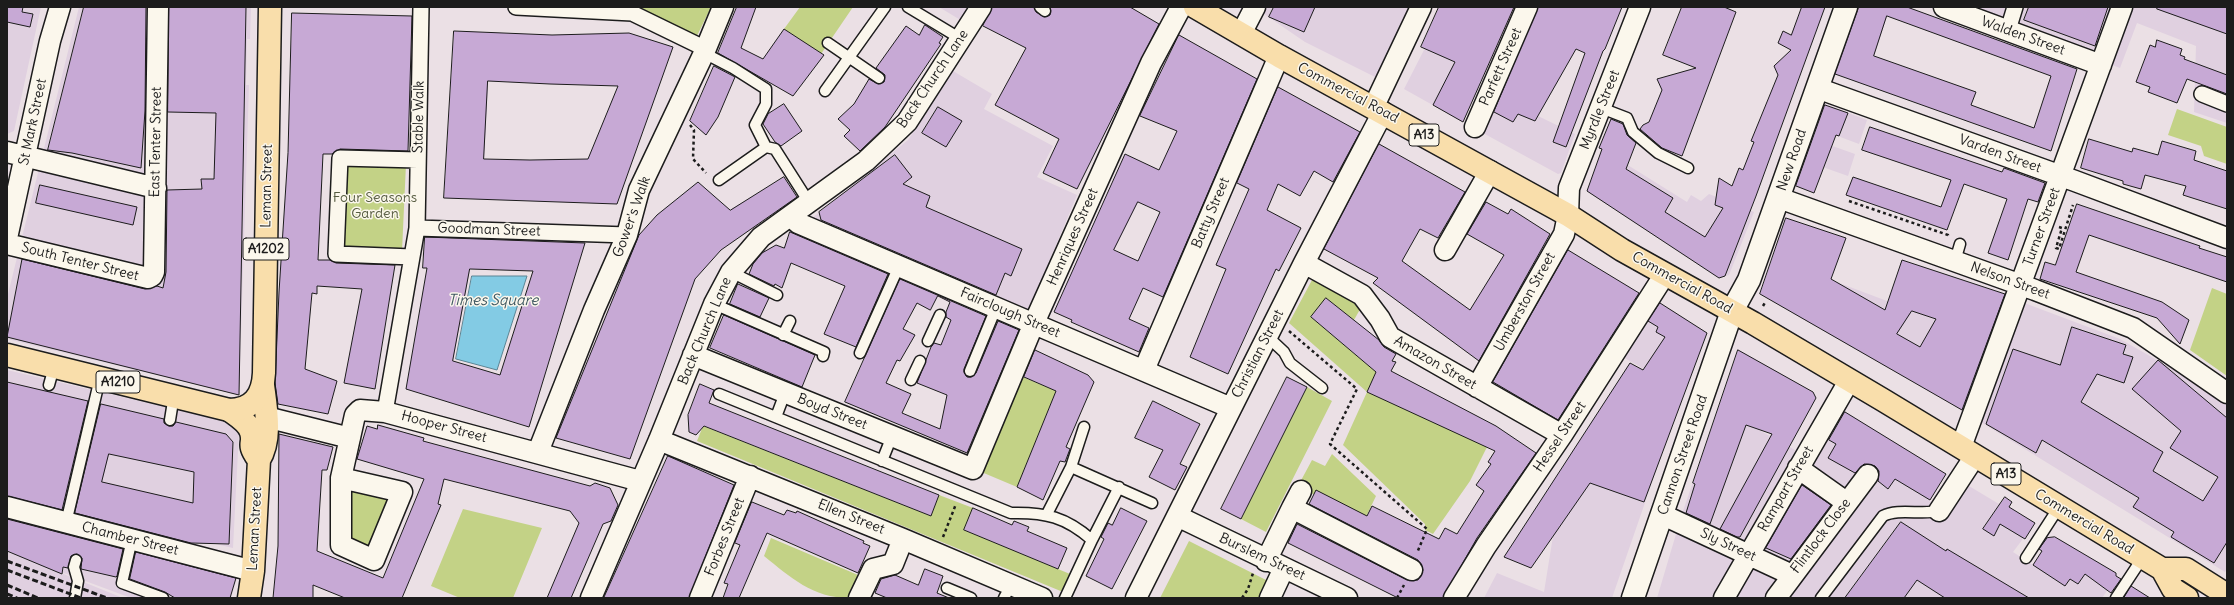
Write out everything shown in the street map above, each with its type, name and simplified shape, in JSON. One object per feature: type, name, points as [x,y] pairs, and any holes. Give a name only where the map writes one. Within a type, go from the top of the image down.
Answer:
[{"type":"main road","name":"Leman Street","points":[[249,598],[253,571],[259,460],[265,450],[266,417],[263,385],[270,7]]},
{"type":"main road","name":"Commercial Road","points":[[1195,7],[1279,56],[1378,109],[1568,215],[1622,250],[1732,311],[2143,557],[2162,569],[2173,589],[2187,598]]},
{"type":"main road","name":"New Road","points":[[1732,311],[1749,280],[1846,7]]},
{"type":"main road","name":"Cannon Street Road","points":[[1633,598],[1663,515],[1732,311]]},
{"type":"main road","name":"A1210","points":[[7,355],[52,376],[100,378],[174,395],[229,410],[246,408],[252,404],[263,385]]},
{"type":"main road","name":"Leman Street","points":[[229,410],[245,422],[252,433],[251,448],[259,460]]},
{"type":"main road","points":[[2162,569],[2186,569],[2227,595]]},
{"type":"street","name":"St Mark Street","points":[[7,238],[16,154],[60,7]]},
{"type":"street","name":"East Tenter Street","points":[[152,276],[154,272],[156,188],[158,7]]},
{"type":"street","name":"Stable Walk","points":[[417,228],[421,7]]},
{"type":"street","points":[[516,7],[634,10],[705,51]]},
{"type":"street","name":"Gower's Walk","points":[[538,452],[594,310],[627,235],[639,190],[705,51],[723,7]]},
{"type":"street","name":"Back Church Lane","points":[[591,598],[640,480],[659,440],[714,304],[730,272],[761,237],[810,204],[866,161],[906,122],[981,7]]},
{"type":"street","name":"Henriques Street","points":[[970,469],[975,466],[1034,323],[1150,63],[1181,7]]},
{"type":"street","points":[[1242,34],[1255,7]]},
{"type":"street","name":"Christian Street","points":[[1136,598],[1304,263],[1378,109],[1421,7]]},
{"type":"street","name":"Parfett Street","points":[[1474,127],[1527,7]]},
{"type":"street","name":"Myrdle Street","points":[[1568,215],[1569,188],[1640,7]]},
{"type":"street","name":"Walden Street","points":[[1944,7],[2101,64]]},
{"type":"street","points":[[2008,30],[2015,7]]},
{"type":"street","name":"Turner Street","points":[[1939,511],[1968,452],[2021,285],[2122,7]]},
{"type":"street","name":"Batty Street","points":[[1144,370],[1279,56]]},
{"type":"street","name":"Varden Street","points":[[1817,88],[2227,238]]},
{"type":"street","points":[[2202,94],[2227,104]]},
{"type":"street","points":[[16,154],[156,188]]},
{"type":"street","points":[[412,257],[336,254],[340,158],[418,160]]},
{"type":"street","points":[[1445,250],[1490,171]]},
{"type":"street","name":"Nelson Street","points":[[1779,198],[1957,253],[2021,285],[2133,328],[2227,393]]},
{"type":"street","name":"Umberston Street","points":[[1477,388],[1564,234],[1568,215]]},
{"type":"street","name":"Fairclough Street","points":[[791,217],[798,222],[899,266],[950,292],[1034,323],[1231,408]]},
{"type":"street","name":"Goodman Street","points":[[385,412],[417,228],[627,235]]},
{"type":"street","name":"South Tenter Street","points":[[7,244],[148,278],[152,276]]},
{"type":"street","name":"Amazon Street","points":[[1304,263],[1362,295],[1380,319],[1390,337],[1477,388],[1562,435]]},
{"type":"street","name":"Hessel Street","points":[[1454,598],[1490,540],[1562,435],[1665,274]]},
{"type":"street","name":"Boyd Street","points":[[693,355],[970,469]]},
{"type":"street","name":"Rampart Street","points":[[1724,598],[1849,381]]},
{"type":"street","name":"Hooper Street","points":[[336,481],[346,437],[355,415],[360,410],[385,412],[640,480]]},
{"type":"street","points":[[266,417],[346,437]]},
{"type":"street","name":"Ellen Street","points":[[659,440],[940,555],[1008,592],[1036,597]]},
{"type":"street","points":[[1798,468],[1846,502]]},
{"type":"street","name":"Flintlock Close","points":[[1776,598],[1846,502],[1868,475]]},
{"type":"street","name":"Forbes Street","points":[[700,598],[750,476]]},
{"type":"street","points":[[1270,598],[1270,562],[1297,499],[1412,570]]},
{"type":"street","name":"Chamber Street","points":[[7,507],[78,529],[132,539],[253,571]]},
{"type":"street","name":"Sly Street","points":[[1663,515],[1792,575]]},
{"type":"street","name":"Burslem Street","points":[[1177,516],[1346,598]]},
{"type":"street","points":[[859,598],[873,569],[893,564],[903,539]]},
{"type":"lane","points":[[825,91],[885,7]]},
{"type":"lane","points":[[908,7],[961,39]]},
{"type":"lane","points":[[828,43],[879,78]]},
{"type":"lane","points":[[705,51],[766,89],[766,104],[755,125],[766,147]]},
{"type":"lane","points":[[1601,108],[1627,118],[1633,132],[1653,149],[1688,168]]},
{"type":"lane","points":[[719,180],[766,147],[775,149],[810,204]]},
{"type":"lane","points":[[860,353],[899,266]]},
{"type":"lane","points":[[730,272],[777,294]]},
{"type":"lane","points":[[714,304],[824,352],[823,356]]},
{"type":"lane","points":[[970,371],[996,308]]},
{"type":"lane","points":[[928,340],[940,315]]},
{"type":"lane","points":[[783,335],[790,321]]},
{"type":"lane","points":[[1272,329],[1290,363],[1322,388]]},
{"type":"lane","points":[[911,380],[920,361]]},
{"type":"lane","points":[[78,529],[100,378]]},
{"type":"lane","points":[[776,417],[785,393]]},
{"type":"lane","points":[[719,394],[1011,512],[1047,514],[1078,528],[1092,540]]},
{"type":"lane","points":[[170,420],[174,395]]},
{"type":"lane","points":[[1047,514],[1071,467],[1084,427]]},
{"type":"lane","points":[[882,461],[892,436]]},
{"type":"lane","points":[[1071,467],[1152,503]]},
{"type":"lane","points":[[1065,598],[1118,487]]},
{"type":"lane","points":[[2026,558],[2059,507]]},
{"type":"lane","points":[[1821,598],[1883,516],[1893,513],[1925,514],[1939,511]]},
{"type":"lane","points":[[132,539],[122,583],[163,598]]},
{"type":"lane","points":[[2116,598],[2143,557]]},
{"type":"lane","points":[[75,598],[78,581],[74,568],[76,560]]},
{"type":"lane","points":[[947,588],[972,598]]},
{"type":"path","points":[[676,110],[694,130],[693,159],[706,173]]},
{"type":"path","points":[[1849,201],[1948,235],[1947,238],[1888,218]]},
{"type":"path","points":[[2062,228],[2066,219],[2071,213]]},
{"type":"path","points":[[1763,306],[1766,301]]},
{"type":"path","points":[[1272,329],[1357,389],[1330,444],[1428,529],[1412,570],[1397,598]]},
{"type":"path","points":[[940,555],[942,539],[961,493]]},
{"type":"path","points":[[1242,598],[1248,588],[1270,562]]},
{"type":"shaded area","points":[[7,7],[41,7],[14,131],[7,134]]},
{"type":"shaded area","points":[[79,7],[251,7],[250,39],[247,39],[246,85],[249,85],[239,395],[7,339],[7,298]]},
{"type":"shaded area","points":[[939,7],[970,7],[962,21]]},
{"type":"shaded area","points":[[1254,7],[1413,7],[1379,79],[1305,42]]},
{"type":"shaded area","points":[[1446,7],[1477,89],[1463,122],[1404,89]]},
{"type":"shaded area","points":[[1960,7],[2227,7],[2227,123],[2194,112],[2196,46],[2137,23],[2120,68]]},
{"type":"shaded area","points":[[953,71],[992,94],[984,109],[1053,146],[1037,177],[1077,195],[1029,310],[811,219],[908,140]]},
{"type":"shaded area","points":[[1499,97],[1575,134],[1561,173],[1558,174],[1483,133]]},
{"type":"shaded area","points":[[1819,102],[1867,120],[1859,144],[1811,126]]},
{"type":"shaded area","points":[[1807,137],[1855,154],[1848,176],[1800,159]]},
{"type":"shaded area","points":[[1602,149],[1687,202],[1691,195],[1701,201],[1709,194],[1754,212],[1729,275],[1719,278],[1587,191]]},
{"type":"shaded area","points":[[1834,281],[1948,324],[1966,281],[2120,339],[2227,400],[2227,569],[2225,572],[1940,397],[1792,313],[1807,283]]},
{"type":"shaded area","points":[[1658,302],[1707,333],[1661,379],[1623,357]]},
{"type":"shaded area","points":[[1741,351],[1814,393],[1816,398],[1807,415],[1760,427],[1759,430],[1795,450],[1794,474],[1837,505],[1773,598],[1657,598],[1682,514],[1737,353]]},
{"type":"shaded area","points":[[7,370],[233,423],[239,432],[233,548],[7,496]]},
{"type":"shaded area","points":[[1843,411],[1946,474],[1929,501],[1947,516],[1969,486],[1999,504],[2001,502],[2035,523],[2013,552],[2033,565],[2051,537],[2055,537],[2116,573],[2116,578],[2102,598],[1782,598],[1854,500],[1809,466]]},
{"type":"shaded area","points":[[1667,439],[1612,598],[1484,598],[1497,573],[1544,592],[1553,536],[1614,447]]},
{"type":"shaded area","points":[[22,523],[238,574],[231,598],[131,598],[29,560],[123,598],[7,598],[7,551],[16,554]]},
{"type":"green space","points":[[632,7],[711,7],[695,40]]},
{"type":"green space","points":[[800,7],[853,7],[821,54],[784,29]]},
{"type":"green space","points":[[2177,109],[2227,127],[2227,164],[2204,156],[2201,146],[2168,135]]},
{"type":"green space","name":"Four Seasons Garden","points":[[347,162],[406,164],[402,251],[344,248]]},
{"type":"green space","points":[[1312,280],[1363,304],[1354,320],[1326,298],[1311,317],[1376,372],[1367,392],[1289,323]]},
{"type":"green space","points":[[2212,288],[2227,294],[2227,376],[2190,350]]},
{"type":"green space","points":[[1018,375],[1056,391],[1017,487],[979,471]]},
{"type":"green space","points":[[1307,387],[1332,401],[1266,532],[1241,519]]},
{"type":"green space","points":[[1367,392],[1487,447],[1470,481],[1433,534],[1425,530],[1425,524],[1343,445]]},
{"type":"green space","points":[[703,426],[931,516],[939,495],[973,508],[964,530],[1070,574],[1063,592],[697,441]]},
{"type":"green space","points":[[1332,454],[1376,496],[1364,521],[1298,486],[1312,460],[1325,466]]},
{"type":"green space","points":[[348,482],[395,494],[370,554],[345,542]]},
{"type":"green space","points":[[463,509],[542,528],[513,598],[460,598],[431,586]]},
{"type":"green space","points":[[771,538],[858,575],[849,598],[824,594],[793,579],[764,556]]},
{"type":"green space","points":[[1189,541],[1268,581],[1259,598],[1160,598]]},
{"type":"water","name":"Times Square","points":[[472,276],[527,276],[497,370],[456,359]]},
{"type":"building","points":[[7,7],[23,7],[22,12],[33,14],[30,27],[7,22]]},
{"type":"building","points":[[84,7],[146,7],[145,111],[141,168],[72,153],[48,150]]},
{"type":"building","points":[[169,7],[246,7],[239,395],[7,337],[22,259],[145,289],[157,286],[163,288],[166,272],[167,190],[202,189],[201,179],[214,179],[216,113],[168,112]]},
{"type":"building","points":[[737,7],[756,7],[741,48],[763,59],[784,29],[824,55],[793,96],[718,53]]},
{"type":"building","points":[[992,7],[1034,7],[1036,12],[1044,17],[1050,15],[1050,7],[1130,7],[1159,24],[1077,189],[1043,173],[1059,139],[995,105],[1026,48],[983,26]]},
{"type":"building","points":[[1274,7],[1315,7],[1304,32],[1269,17]]},
{"type":"building","points":[[1439,7],[1514,7],[1463,122],[1433,105],[1455,62],[1421,47]]},
{"type":"building","points":[[1538,7],[1622,7],[1603,51],[1566,147],[1553,142],[1585,53],[1576,49],[1535,121],[1518,114],[1513,122],[1494,112]]},
{"type":"building","points":[[1682,7],[1724,7],[1736,12],[1682,156],[1662,148],[1640,129],[1643,125],[1649,122],[1662,90],[1657,79],[1696,68],[1663,55]]},
{"type":"building","points":[[1802,7],[1825,7],[1725,276],[1719,278],[1587,191],[1602,149],[1599,148],[1611,119],[1623,124],[1627,135],[1636,143],[1626,169],[1673,198],[1665,212],[1705,237],[1723,208],[1715,205],[1719,178],[1732,186],[1739,168],[1743,170],[1754,142],[1751,141],[1778,75],[1774,66],[1791,50],[1778,43],[1783,31],[1791,35]]},
{"type":"building","points":[[1859,7],[1907,7],[2077,69],[2051,151],[1835,74]],"holes":[[[1887,16],[2051,76],[2034,128],[1971,105],[1976,92],[1874,56]]]},
{"type":"building","points":[[2029,7],[2108,7],[2095,46],[2024,20]]},
{"type":"building","points":[[2158,7],[2227,7],[2227,34],[2157,9]]},
{"type":"building","points":[[292,13],[412,16],[408,151],[340,149],[332,154],[323,154],[318,260],[330,260],[336,263],[395,265],[375,389],[344,383],[362,289],[317,286],[317,294],[312,293],[305,369],[337,381],[328,414],[278,404],[275,383],[288,153]]},
{"type":"building","points":[[925,25],[943,37],[939,43],[941,44],[885,127],[860,151],[844,136],[850,130],[838,119],[854,104],[869,79],[878,84],[884,82],[885,75],[876,68],[906,26],[919,35]]},
{"type":"building","points":[[454,31],[552,35],[629,33],[673,47],[617,204],[444,198]],"holes":[[[488,81],[618,86],[588,159],[484,159]]]},
{"type":"building","points":[[1179,35],[1257,79],[1163,297],[1143,288],[1129,319],[1149,328],[1139,352],[1071,322],[1072,320],[1054,312],[1125,154],[1159,170],[1177,131],[1140,116]],"holes":[[[1138,202],[1160,212],[1138,261],[1114,250]]]},
{"type":"building","points":[[2157,40],[2182,49],[2180,55],[2185,57],[2184,59],[2227,75],[2227,94],[2187,79],[2177,103],[2148,92],[2150,87],[2136,82],[2150,45],[2155,47]]},
{"type":"building","points":[[714,66],[735,77],[718,117],[706,135],[690,121]]},
{"type":"building","points":[[1278,87],[1360,132],[1333,182],[1314,171],[1300,196],[1278,184],[1267,210],[1301,228],[1279,271],[1276,269],[1228,374],[1190,357],[1226,269],[1216,265],[1249,189],[1237,183]]},
{"type":"building","points":[[784,104],[802,131],[781,146],[775,142],[763,124],[768,114]]},
{"type":"building","points":[[1825,105],[1848,113],[1839,136],[1836,135],[1814,193],[1796,186]]},
{"type":"building","points":[[938,107],[962,121],[946,147],[922,133]]},
{"type":"building","points":[[1870,127],[2002,172],[2004,168],[2045,183],[2038,202],[2028,199],[2008,260],[1988,253],[2007,199],[1964,184],[1947,230],[1846,195],[1853,177],[1941,207],[1951,180],[1862,150]]},
{"type":"building","points":[[2089,139],[2132,152],[2133,148],[2158,155],[2162,141],[2196,151],[2194,160],[2227,171],[2227,209],[2183,195],[2186,186],[2145,175],[2141,189],[2123,184],[2123,181],[2081,168]]},
{"type":"building","points":[[1379,144],[1465,192],[1438,238],[1420,229],[1402,261],[1470,310],[1504,255],[1467,234],[1486,202],[1508,214],[1511,209],[1550,234],[1479,361],[1373,283],[1378,278],[1324,249]]},
{"type":"building","points":[[895,155],[912,177],[903,184],[930,196],[926,207],[1022,249],[1011,276],[1005,273],[996,295],[821,220],[819,212]]},
{"type":"building","points":[[784,177],[797,197],[721,250],[695,279],[630,459],[556,438],[639,235],[657,215],[698,182],[730,210]]},
{"type":"building","points":[[40,185],[137,207],[133,225],[36,203]]},
{"type":"building","points":[[2077,204],[2200,246],[2199,248],[2227,257],[2227,282],[2089,235],[2076,272],[2162,302],[2189,320],[2180,344],[2157,318],[2040,279],[2045,262],[2055,265]]},
{"type":"building","points":[[1786,218],[1846,238],[1831,279],[1885,310],[1902,260],[2005,294],[1962,410],[1760,294]],"holes":[[[1912,311],[1936,319],[1920,347],[1897,334]]]},
{"type":"building","points":[[790,232],[888,274],[856,347],[824,334],[845,286],[791,263],[782,288],[775,284],[774,286],[749,274],[753,264],[762,253],[776,245],[784,248]]},
{"type":"building","points":[[425,237],[585,243],[529,427],[406,389],[427,268],[423,268]],"holes":[[[470,269],[533,271],[500,375],[453,361]]]},
{"type":"building","points":[[1568,250],[1639,293],[1558,420],[1493,382]]},
{"type":"building","points":[[900,279],[986,316],[964,369],[967,377],[971,377],[976,373],[998,321],[1019,330],[967,453],[845,402]],"holes":[[[938,296],[950,302],[946,312],[946,317],[951,320],[941,345],[934,343],[931,347],[917,383],[947,395],[940,429],[902,413],[911,394],[886,383],[897,360],[900,361],[915,335],[903,329],[917,303],[930,310]]]},
{"type":"building","points":[[738,284],[769,298],[760,317],[730,304]]},
{"type":"building","points":[[1326,298],[1379,340],[1384,347],[1396,354],[1392,361],[1396,362],[1391,371],[1496,426],[1536,453],[1477,538],[1443,598],[1398,598],[1288,543],[1297,524],[1407,580],[1418,580],[1423,570],[1418,560],[1309,504],[1316,490],[1367,516],[1372,506],[1439,539],[1445,528],[1457,534],[1484,491],[1476,485],[1491,464],[1488,462],[1495,451],[1367,392],[1376,372],[1311,317]]},
{"type":"building","points":[[1660,303],[1707,333],[1644,502],[1590,483],[1531,568],[1504,557],[1630,363],[1643,370],[1665,337],[1656,332],[1658,327],[1648,321]]},
{"type":"building","points":[[724,315],[815,355],[802,387],[710,348]]},
{"type":"building","points":[[2072,327],[2126,345],[2123,354],[2133,357],[2124,383],[2097,374],[2081,402],[2163,452],[2153,471],[2203,501],[2218,477],[2170,448],[2181,431],[2132,389],[2158,360],[2227,418],[2227,542],[2214,563],[2171,537],[2174,532],[2133,507],[2139,498],[2042,440],[2036,453],[1986,424],[2013,349],[2060,365]]},
{"type":"building","points":[[1035,350],[1088,375],[1094,382],[1066,447],[1070,449],[1065,462],[1060,461],[1043,500],[1017,487],[1056,391],[1024,377]]},
{"type":"building","points":[[1738,350],[1813,392],[1816,398],[1740,537],[1720,529],[1772,434],[1746,425],[1710,524],[1686,513],[1695,484],[1693,483]]},
{"type":"building","points":[[1287,377],[1307,387],[1241,519],[1221,509]]},
{"type":"building","points":[[7,382],[88,401],[62,510],[7,496]]},
{"type":"building","points":[[700,384],[714,390],[709,403],[939,495],[931,516],[704,426],[696,435],[689,432],[688,415]]},
{"type":"building","points":[[1153,401],[1200,424],[1180,464],[1187,467],[1175,490],[1149,477],[1163,450],[1135,438]]},
{"type":"building","points":[[101,404],[164,419],[164,423],[169,426],[173,426],[176,422],[226,434],[233,442],[229,544],[191,543],[75,513]],"holes":[[[109,454],[194,472],[193,503],[102,482]]]},
{"type":"building","points":[[1845,412],[1946,474],[1930,500],[1895,479],[1888,489],[1878,481],[1879,471],[1875,466],[1864,464],[1855,473],[1828,458],[1836,444],[1829,440]]},
{"type":"building","points":[[378,425],[424,438],[423,441],[590,486],[595,483],[610,488],[618,505],[611,521],[603,524],[571,598],[547,598],[579,523],[570,511],[444,479],[438,504],[441,505],[402,598],[345,598],[313,585],[313,598],[273,598],[278,546],[279,434],[333,447],[327,470],[322,470],[317,551],[383,578],[424,479],[357,459],[367,426],[377,429]]},
{"type":"building","points":[[668,456],[734,485],[689,598],[604,598]]},
{"type":"building","points":[[1802,485],[1831,505],[1791,559],[1766,548]]},
{"type":"building","points":[[2005,497],[2012,502],[2009,507],[2035,523],[2025,539],[2000,524],[1994,536],[1983,529]]},
{"type":"building","points":[[752,502],[784,515],[787,510],[796,513],[797,511],[864,541],[863,543],[870,546],[858,573],[767,533],[739,598],[723,598],[728,584],[724,583],[740,545],[735,543]]},
{"type":"building","points":[[973,508],[1012,525],[1014,521],[1029,527],[1027,531],[1067,548],[1058,569],[964,530]]},
{"type":"building","points":[[1121,508],[1147,521],[1112,589],[1086,576],[1104,539],[1101,537],[1108,523],[1112,525]]},
{"type":"building","points":[[7,519],[123,549],[117,576],[81,569],[82,558],[77,554],[71,556],[68,568],[63,567],[62,574],[7,551]]},
{"type":"building","points":[[1901,522],[1946,551],[1947,549],[2029,598],[1945,598],[1917,580],[1904,598],[1845,598]]},
{"type":"building","points":[[2055,537],[2116,573],[2116,576],[2121,579],[2111,593],[2085,574],[2078,584],[2070,579],[2065,586],[2033,565],[2042,551],[2039,549],[2047,538]]},
{"type":"building","points":[[136,552],[236,578],[230,598],[175,598],[165,592],[130,579]]},
{"type":"building","points":[[925,569],[943,576],[937,593],[949,598],[887,598],[875,593],[881,579],[895,575],[918,585]]},
{"type":"building","points":[[2131,586],[2150,598],[2124,598]]},
{"type":"railway","points":[[7,561],[107,598]]},
{"type":"railway","points":[[7,570],[81,598]]},
{"type":"railway","points":[[7,585],[38,598]]},
{"type":"railway","points":[[7,594],[17,598]]}]
